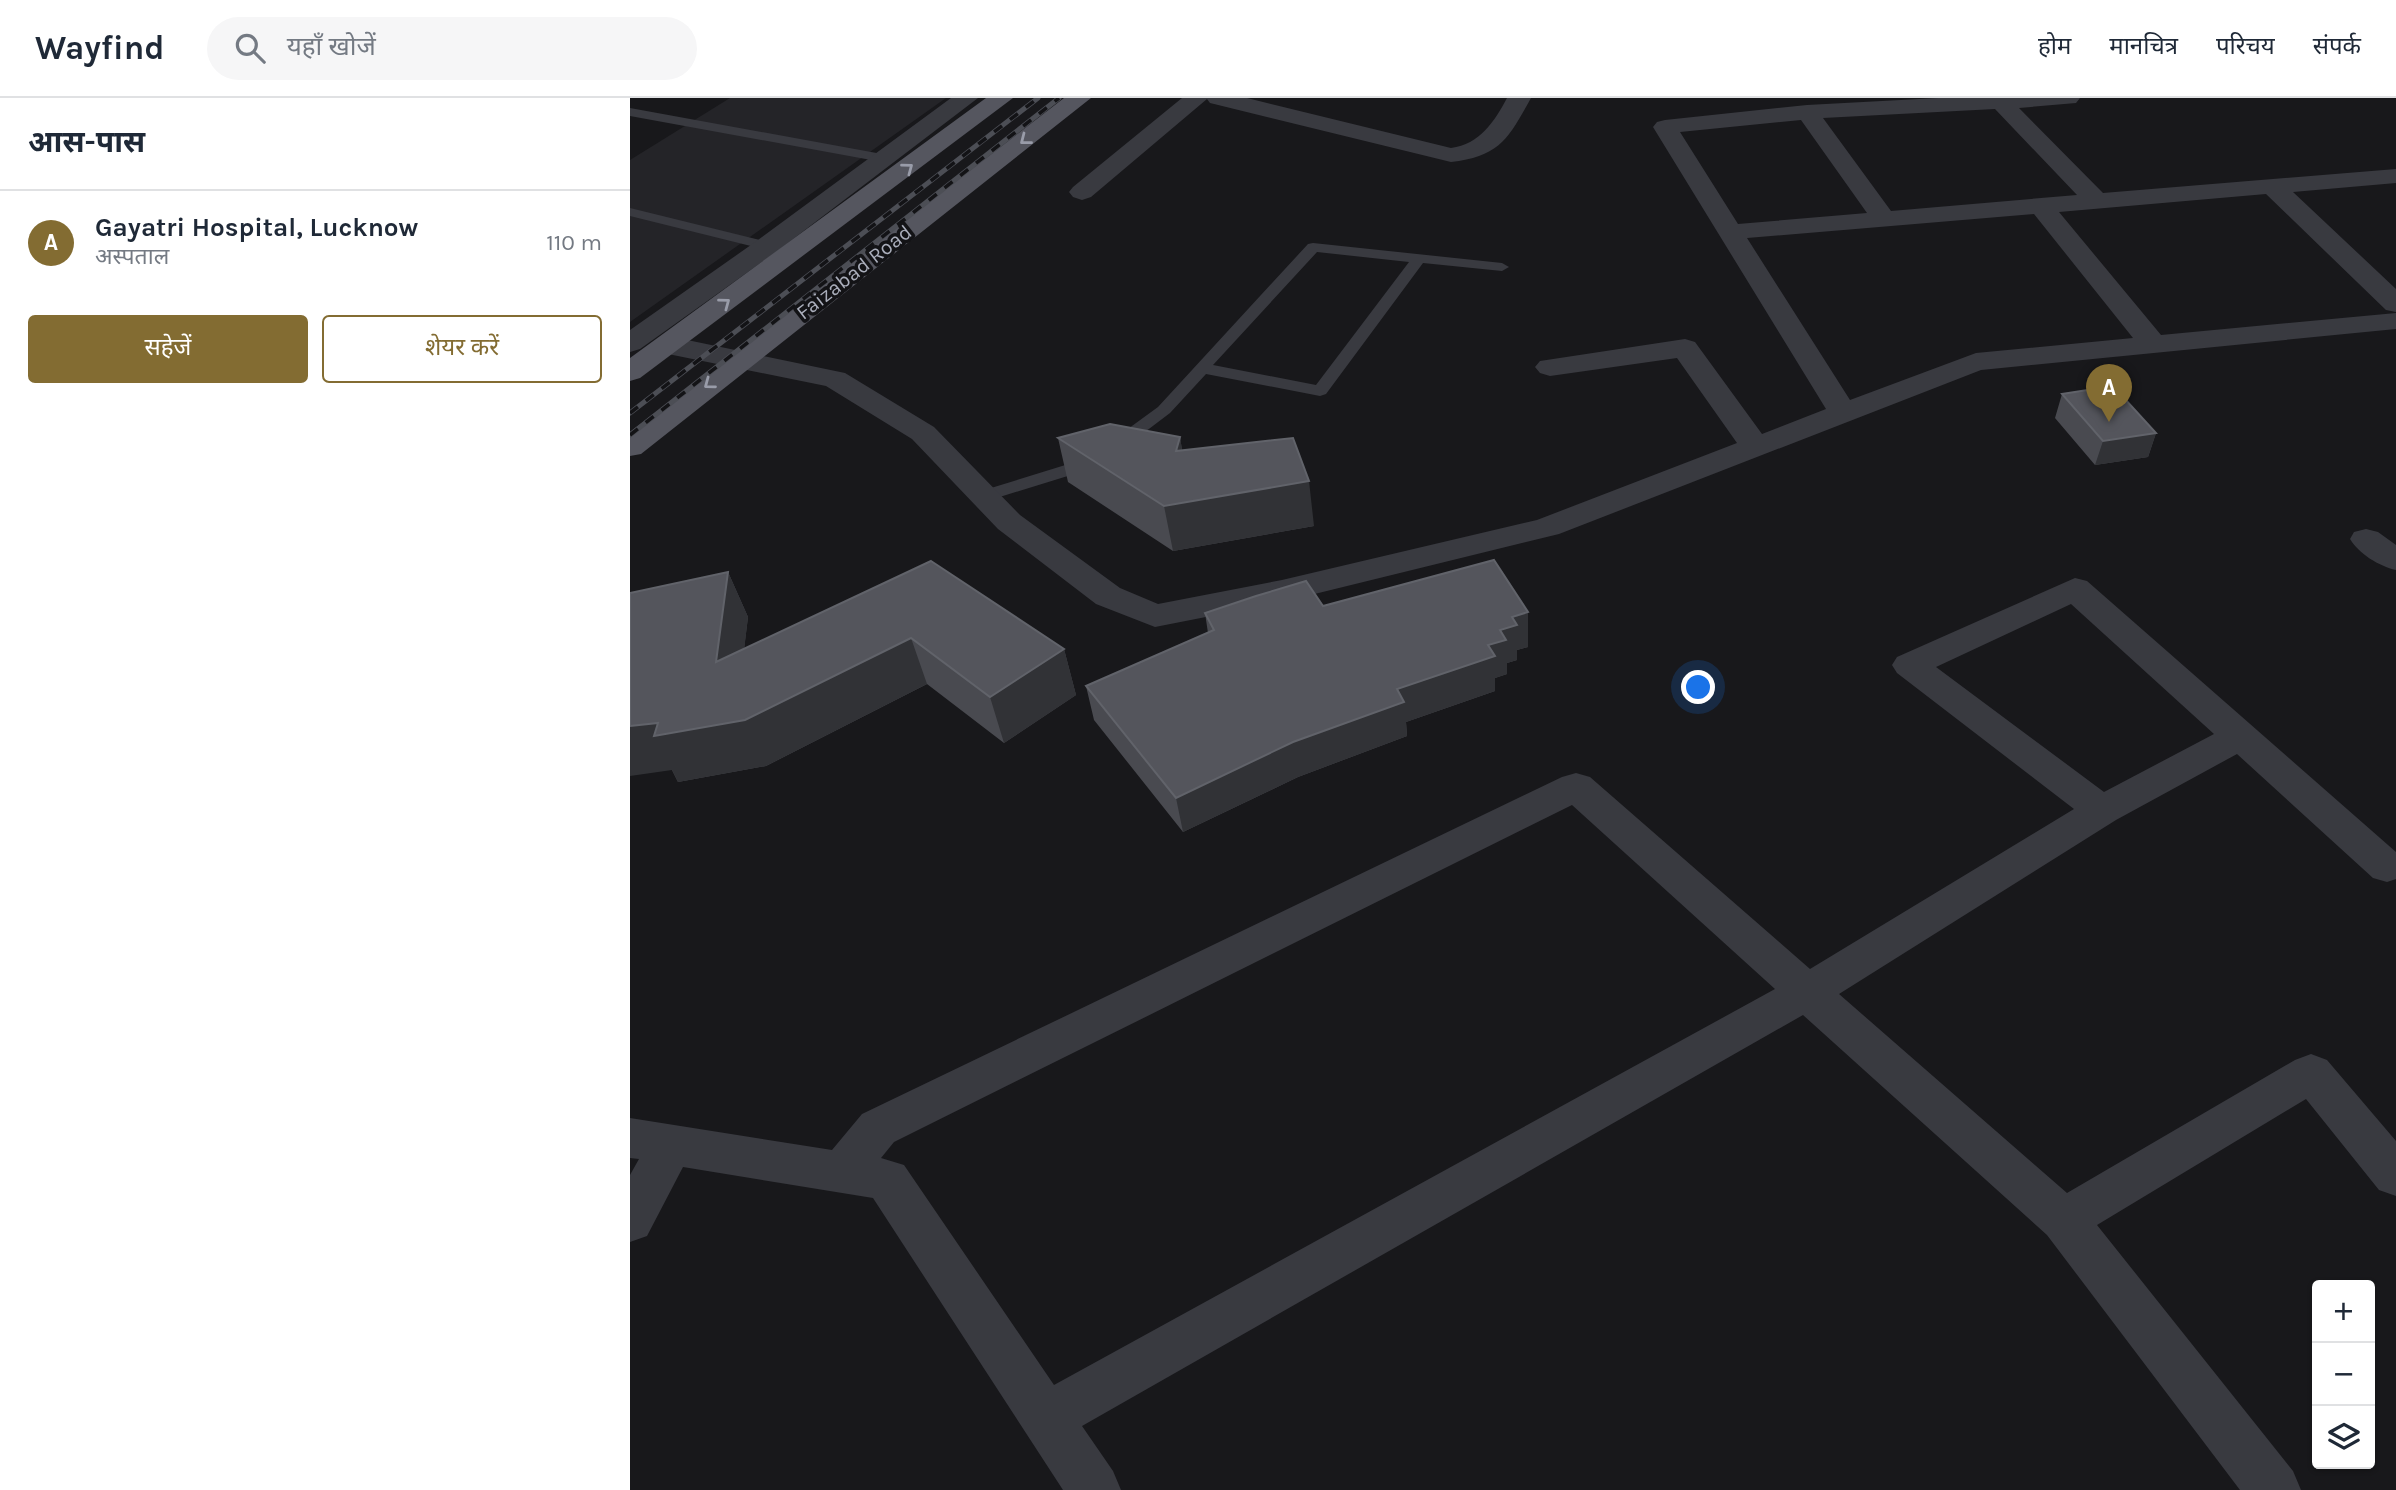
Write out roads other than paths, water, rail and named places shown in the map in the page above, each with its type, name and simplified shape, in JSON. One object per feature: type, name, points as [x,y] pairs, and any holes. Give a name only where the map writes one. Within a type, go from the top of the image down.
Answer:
[{"type":"main road","points":[[630,372],[1001,98]]},
{"type":"main road","name":"Faizabad Road","points":[[630,447],[1079,98]]},
{"type":"street","points":[[630,344],[966,98]]},
{"type":"street","points":[[1082,192],[1196,98]]},
{"type":"street","points":[[1218,98],[1451,155],[1474,152],[1501,130],[1519,98]]},
{"type":"street","points":[[1843,413],[1665,127],[1807,112],[2068,98]]},
{"type":"street","points":[[2001,102],[2096,201]]},
{"type":"street","points":[[1807,112],[1884,219]]},
{"type":"street","points":[[1731,232],[2396,176]]},
{"type":"street","points":[[2272,186],[2396,304]]},
{"type":"street","points":[[2041,206],[2154,345]]},
{"type":"street","points":[[668,345],[835,379],[923,433],[1009,522],[1108,596],[1155,616],[1282,591],[1547,527],[1976,362],[2396,321]]},
{"type":"street","points":[[1550,367],[1685,348],[1755,446]]},
{"type":"street","points":[[2396,533],[2366,539],[2396,560]]},
{"type":"street","points":[[2102,810],[1910,665],[2075,589],[2387,867]]},
{"type":"street","points":[[1046,1418],[1807,992],[2102,810],[2241,736]]},
{"type":"street","points":[[842,1172],[878,1128],[1576,787],[2064,1220],[2274,1490]]},
{"type":"street","points":[[2064,1220],[2311,1073],[2396,1175]]},
{"type":"street","points":[[630,1221],[650,1142],[887,1180],[1094,1490]]},
{"type":"lane","points":[[630,112],[882,158]]},
{"type":"lane","points":[[630,212],[767,246]]},
{"type":"lane","points":[[984,496],[1094,462],[1164,410],[1313,247],[1502,267]]},
{"type":"lane","points":[[1202,368],[1320,391],[1419,258]]},
{"type":"railway","points":[[630,413],[1038,98]]},
{"type":"railway","points":[[630,435],[1059,98]]},
{"type":"place","name":"Gayatri Hospital, Lucknow","points":[[2109,422]]}]
